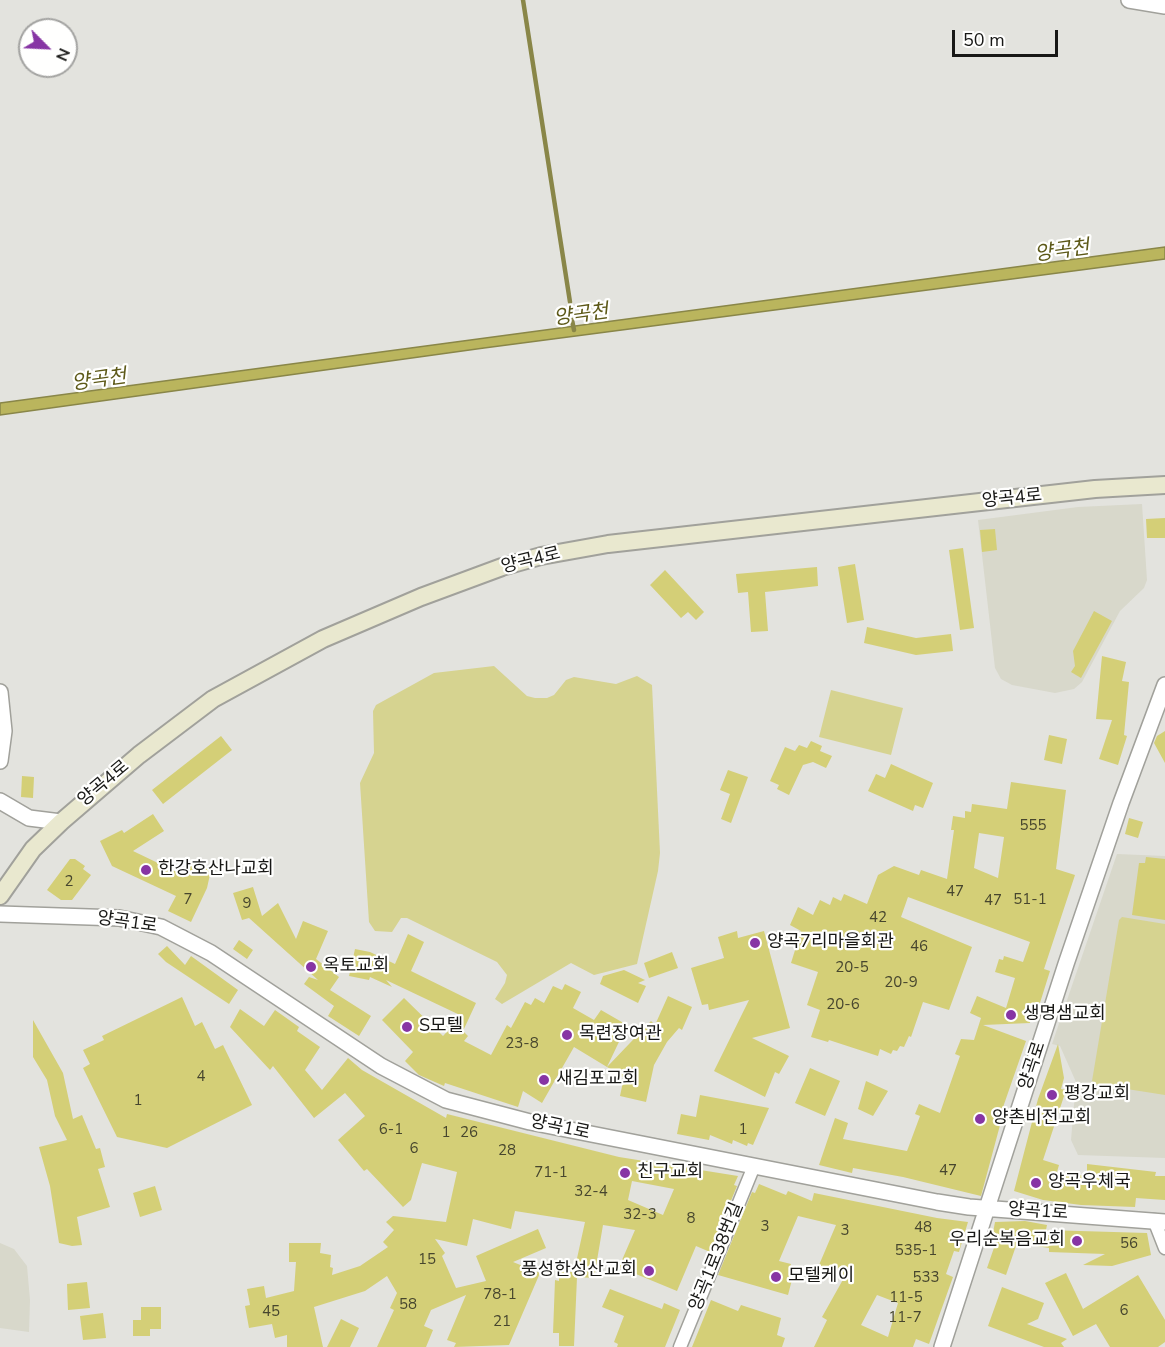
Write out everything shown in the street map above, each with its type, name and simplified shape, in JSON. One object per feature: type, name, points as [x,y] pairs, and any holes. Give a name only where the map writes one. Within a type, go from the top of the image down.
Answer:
[{"type":"main road","name":"양곡4로","points":[[0,896],[33,849],[61,822],[173,728],[241,682],[374,616],[502,567],[541,556],[608,544],[1104,488],[1165,485]]},
{"type":"street","points":[[1129,0],[1165,6]]},
{"type":"street","name":"양곡로","points":[[945,1346],[987,1208],[1121,803],[1165,685]]},
{"type":"street","points":[[0,692],[4,731],[0,761]]},
{"type":"street","points":[[0,801],[29,818],[61,822]]},
{"type":"street","name":"양곡1로","points":[[0,914],[118,918],[161,927],[211,953],[381,1066],[446,1100],[530,1122],[937,1202],[1159,1221]]},
{"type":"street","name":"양곡1로38번길","points":[[681,1347],[754,1166]]},
{"type":"street","points":[[1159,1221],[1165,1248]]},
{"type":"shaded area","points":[[1165,247],[1165,259],[484,348],[0,415],[0,403]]},
{"type":"shaded area","points":[[1142,504],[1147,580],[1144,588],[1120,611],[1082,682],[1074,689],[1055,693],[1012,685],[1001,679],[995,668],[978,520],[1078,507]]},
{"type":"shaded area","points":[[494,666],[527,696],[535,698],[547,698],[554,695],[566,680],[574,677],[616,684],[637,676],[652,685],[660,853],[637,964],[594,975],[571,963],[502,1004],[495,999],[507,975],[497,962],[407,918],[401,918],[392,932],[375,931],[369,922],[360,783],[374,753],[373,711],[376,705],[434,673]]},
{"type":"shaded area","points":[[831,690],[903,708],[891,755],[819,737]]},
{"type":"shaded area","points":[[1117,854],[1165,856],[1165,1158],[1078,1155],[1071,1140],[1076,1082],[1060,1046],[1052,1044]]},
{"type":"shaded area","points":[[1122,917],[1165,924],[1165,1095],[1095,1084],[1092,1081],[1119,920]]},
{"type":"shaded area","points":[[0,1243],[14,1249],[27,1266],[30,1300],[29,1332],[0,1328]]},
{"type":"building","points":[[1165,518],[1165,538],[1147,538],[1146,519]]},
{"type":"building","points":[[995,529],[997,550],[982,552],[980,530]]},
{"type":"building","points":[[963,548],[974,628],[960,630],[949,550]]},
{"type":"building","points":[[855,564],[864,620],[847,623],[838,567]]},
{"type":"building","points":[[817,567],[818,586],[765,592],[768,631],[751,632],[748,592],[738,593],[736,574]]},
{"type":"building","points":[[665,570],[704,612],[696,620],[688,612],[681,618],[650,585]]},
{"type":"building","points":[[1094,611],[1112,621],[1081,678],[1071,672],[1075,666],[1073,651]]},
{"type":"building","points":[[867,627],[916,638],[951,634],[953,651],[916,655],[864,643]]},
{"type":"building","points":[[1102,656],[1126,662],[1122,681],[1129,682],[1124,735],[1127,736],[1118,765],[1099,759],[1112,720],[1096,719]]},
{"type":"building","points":[[1165,731],[1165,763],[1154,743],[1157,736]]},
{"type":"building","points":[[1049,735],[1067,739],[1062,764],[1044,760]]},
{"type":"building","points":[[221,736],[232,750],[163,804],[152,790]]},
{"type":"building","points":[[811,741],[822,746],[820,751],[832,756],[826,768],[813,762],[803,765],[789,795],[777,789],[779,785],[770,781],[785,747],[795,751],[799,745],[807,748]]},
{"type":"building","points":[[891,764],[933,783],[923,808],[915,805],[913,811],[868,791],[876,774],[885,778]]},
{"type":"building","points":[[728,770],[748,777],[731,823],[721,819],[730,794],[720,790]]},
{"type":"building","points":[[22,776],[34,777],[33,798],[21,797]]},
{"type":"building","points":[[1011,782],[1066,790],[1056,869],[1075,875],[1044,969],[1050,971],[1039,1006],[1029,1003],[1030,1023],[983,1025],[1026,1041],[1001,1113],[1003,1114],[981,1196],[903,1177],[853,1168],[852,1173],[819,1165],[835,1118],[848,1123],[843,1139],[907,1151],[920,1116],[915,1114],[919,1104],[940,1113],[960,1056],[955,1054],[961,1039],[974,1040],[981,1018],[970,1013],[977,996],[1006,1008],[1015,978],[995,972],[999,959],[1003,960],[1004,956],[1023,962],[1030,942],[908,897],[901,917],[972,947],[949,1010],[923,1002],[911,1037],[909,1036],[904,1047],[900,1046],[891,1054],[880,1049],[878,1056],[829,1040],[828,1042],[811,1037],[820,1010],[807,1005],[818,972],[791,963],[801,931],[790,925],[798,907],[813,915],[820,900],[830,905],[833,897],[841,901],[844,894],[867,904],[878,875],[894,866],[919,875],[921,870],[947,879],[954,830],[951,830],[953,816],[965,818],[965,811],[971,812],[972,804],[1007,809]],"holes":[[[979,833],[1004,837],[998,878],[974,868]]]},
{"type":"building","points":[[153,814],[164,831],[133,851],[185,876],[192,862],[211,870],[207,888],[191,922],[168,911],[176,896],[112,866],[100,841],[122,830],[124,833]]},
{"type":"building","points":[[1129,818],[1143,822],[1138,838],[1125,834]]},
{"type":"building","points":[[1146,857],[1165,859],[1165,920],[1132,915],[1139,863],[1145,863]]},
{"type":"building","points":[[70,859],[75,859],[85,866],[83,869],[91,875],[72,900],[61,900],[47,890]]},
{"type":"building","points":[[253,887],[262,916],[278,903],[296,939],[303,921],[328,931],[316,959],[339,977],[330,990],[371,1016],[359,1036],[328,1016],[334,1006],[304,984],[309,977],[318,980],[249,918],[242,920],[233,893]]},
{"type":"building","points":[[737,931],[738,938],[764,931],[790,1028],[752,1038],[789,1056],[779,1074],[775,1072],[765,1097],[714,1071],[749,1000],[709,1010],[708,1004],[702,1005],[691,968],[724,958],[718,937]]},
{"type":"building","points":[[408,934],[424,942],[411,971],[476,1003],[463,1031],[468,1036],[464,1041],[491,1055],[507,1025],[511,1028],[525,1002],[531,1005],[535,998],[544,1003],[553,986],[562,990],[565,984],[581,992],[573,1008],[594,1020],[601,1010],[627,1025],[607,1067],[574,1047],[542,1103],[523,1091],[518,1107],[445,1083],[444,1086],[419,1075],[405,1061],[413,1052],[382,1020],[404,998],[443,1036],[462,1016],[386,980],[392,987],[370,977],[369,980],[349,976],[355,949],[370,952],[395,964]]},
{"type":"building","points":[[239,940],[253,950],[247,959],[233,949]]},
{"type":"building","points":[[167,946],[185,965],[191,956],[238,990],[229,1004],[166,962],[158,954]]},
{"type":"building","points":[[672,952],[678,968],[649,978],[644,963]]},
{"type":"building","points":[[624,970],[645,980],[638,983],[646,986],[638,1003],[600,984],[603,976]]},
{"type":"building","points":[[668,996],[692,1007],[682,1030],[679,1028],[667,1042],[654,1065],[646,1102],[620,1096],[624,1077],[617,1076],[618,1073],[607,1067],[651,1021],[655,1025]]},
{"type":"building","points":[[182,997],[195,1026],[202,1022],[215,1049],[223,1045],[252,1105],[167,1148],[117,1137],[83,1068],[90,1064],[83,1050],[104,1040],[102,1036]]},
{"type":"building","points":[[240,1009],[264,1026],[275,1010],[299,1027],[297,1031],[320,1047],[305,1070],[322,1090],[348,1058],[362,1070],[446,1118],[447,1114],[619,1157],[738,1176],[734,1185],[737,1186],[710,1252],[696,1246],[677,1291],[619,1267],[635,1230],[603,1225],[594,1278],[577,1277],[574,1346],[559,1346],[559,1333],[553,1333],[555,1280],[559,1281],[559,1272],[574,1272],[585,1222],[515,1211],[511,1229],[473,1219],[467,1246],[435,1239],[445,1253],[442,1256],[456,1288],[486,1281],[476,1256],[538,1229],[546,1248],[513,1262],[540,1273],[509,1345],[454,1347],[456,1343],[447,1340],[466,1295],[431,1310],[424,1326],[433,1330],[426,1347],[377,1347],[394,1310],[390,1308],[397,1293],[387,1276],[365,1291],[314,1307],[323,1347],[287,1347],[287,1335],[275,1338],[272,1324],[249,1328],[245,1306],[250,1305],[247,1289],[264,1286],[266,1298],[294,1291],[296,1262],[289,1262],[289,1243],[321,1243],[320,1253],[331,1255],[332,1275],[360,1266],[388,1247],[383,1242],[394,1230],[386,1222],[393,1216],[446,1222],[457,1172],[422,1163],[411,1200],[403,1207],[367,1169],[364,1171],[338,1140],[365,1116],[345,1093],[314,1118],[273,1066],[270,1070],[230,1027]],"holes":[[[632,1181],[674,1189],[663,1215],[628,1200]]]},
{"type":"building","points":[[33,1020],[63,1073],[73,1119],[82,1115],[96,1149],[100,1148],[105,1167],[98,1169],[110,1207],[77,1217],[82,1245],[72,1246],[59,1243],[50,1186],[39,1147],[67,1140],[55,1116],[47,1080],[33,1057]]},
{"type":"building","points":[[1058,1044],[1064,1078],[1061,1089],[1066,1090],[1043,1160],[1059,1165],[1057,1172],[1087,1176],[1087,1164],[1156,1172],[1155,1176],[1165,1176],[1165,1200],[1136,1198],[1135,1207],[1081,1205],[1043,1200],[1014,1191],[1038,1099]]},
{"type":"building","points":[[810,1068],[840,1081],[825,1116],[795,1103]]},
{"type":"building","points":[[866,1081],[888,1091],[873,1116],[858,1109]]},
{"type":"building","points":[[700,1095],[769,1108],[753,1145],[748,1143],[747,1146],[733,1140],[732,1144],[710,1135],[709,1140],[677,1134],[681,1114],[696,1117]]},
{"type":"building","points":[[759,1184],[786,1195],[788,1191],[812,1201],[814,1193],[937,1218],[968,1222],[959,1252],[954,1251],[946,1274],[953,1277],[929,1344],[916,1339],[913,1347],[814,1347],[827,1320],[822,1317],[845,1276],[819,1265],[836,1225],[798,1216],[779,1261],[791,1264],[789,1271],[794,1272],[788,1295],[718,1275],[752,1192],[755,1193]],"holes":[[[877,1295],[898,1303],[888,1337],[861,1325]]]},
{"type":"building","points":[[155,1186],[162,1210],[140,1217],[133,1193]]},
{"type":"building","points":[[1025,1221],[1047,1225],[1046,1230],[1147,1233],[1151,1255],[1112,1266],[1083,1265],[1105,1254],[1049,1252],[1049,1248],[1017,1243],[1006,1275],[987,1268],[997,1239],[992,1238],[995,1222]]},
{"type":"building","points":[[1066,1273],[1083,1309],[1138,1275],[1165,1320],[1165,1342],[1158,1347],[1110,1347],[1096,1324],[1073,1336],[1045,1283]]},
{"type":"building","points":[[87,1282],[90,1308],[68,1310],[67,1284]]},
{"type":"building","points":[[1002,1287],[1044,1303],[1038,1319],[1027,1324],[1067,1339],[1061,1343],[1064,1347],[1044,1347],[988,1326]]},
{"type":"building","points":[[610,1289],[662,1309],[664,1303],[680,1310],[665,1347],[617,1347],[618,1344],[614,1342],[624,1316],[602,1307]]},
{"type":"building","points":[[711,1300],[738,1311],[741,1305],[781,1318],[777,1335],[785,1338],[782,1347],[692,1347]]},
{"type":"building","points":[[141,1307],[161,1307],[161,1329],[150,1329],[150,1336],[133,1336],[133,1320],[141,1320]]},
{"type":"building","points":[[103,1313],[106,1338],[83,1340],[80,1316]]},
{"type":"building","points":[[341,1319],[359,1328],[350,1347],[327,1347]]},
{"type":"waterway","name":"양곡천","points":[[523,0],[570,302]]},
{"type":"waterway","name":"양곡천","points":[[572,320],[574,330]]},
{"type":"place","name":"한강호산나교회","points":[[146,870]]},
{"type":"place","name":"양곡7리마을회관","points":[[755,943]]},
{"type":"place","name":"옥토교회","points":[[311,967]]},
{"type":"place","name":"생명샘교회","points":[[1011,1015]]},
{"type":"place","name":"S모텔","points":[[407,1027]]},
{"type":"place","name":"목련장여관","points":[[567,1035]]},
{"type":"place","name":"새김포교회","points":[[544,1080]]},
{"type":"place","name":"평강교회","points":[[1052,1095]]},
{"type":"place","name":"양촌비전교회","points":[[980,1119]]},
{"type":"place","name":"친구교회","points":[[625,1173]]},
{"type":"place","name":"양곡우체국","points":[[1036,1183]]},
{"type":"place","name":"우리순복음교회","points":[[1077,1241]]},
{"type":"place","name":"풍성한성산교회","points":[[649,1271]]},
{"type":"place","name":"모텔케이","points":[[776,1277]]}]
